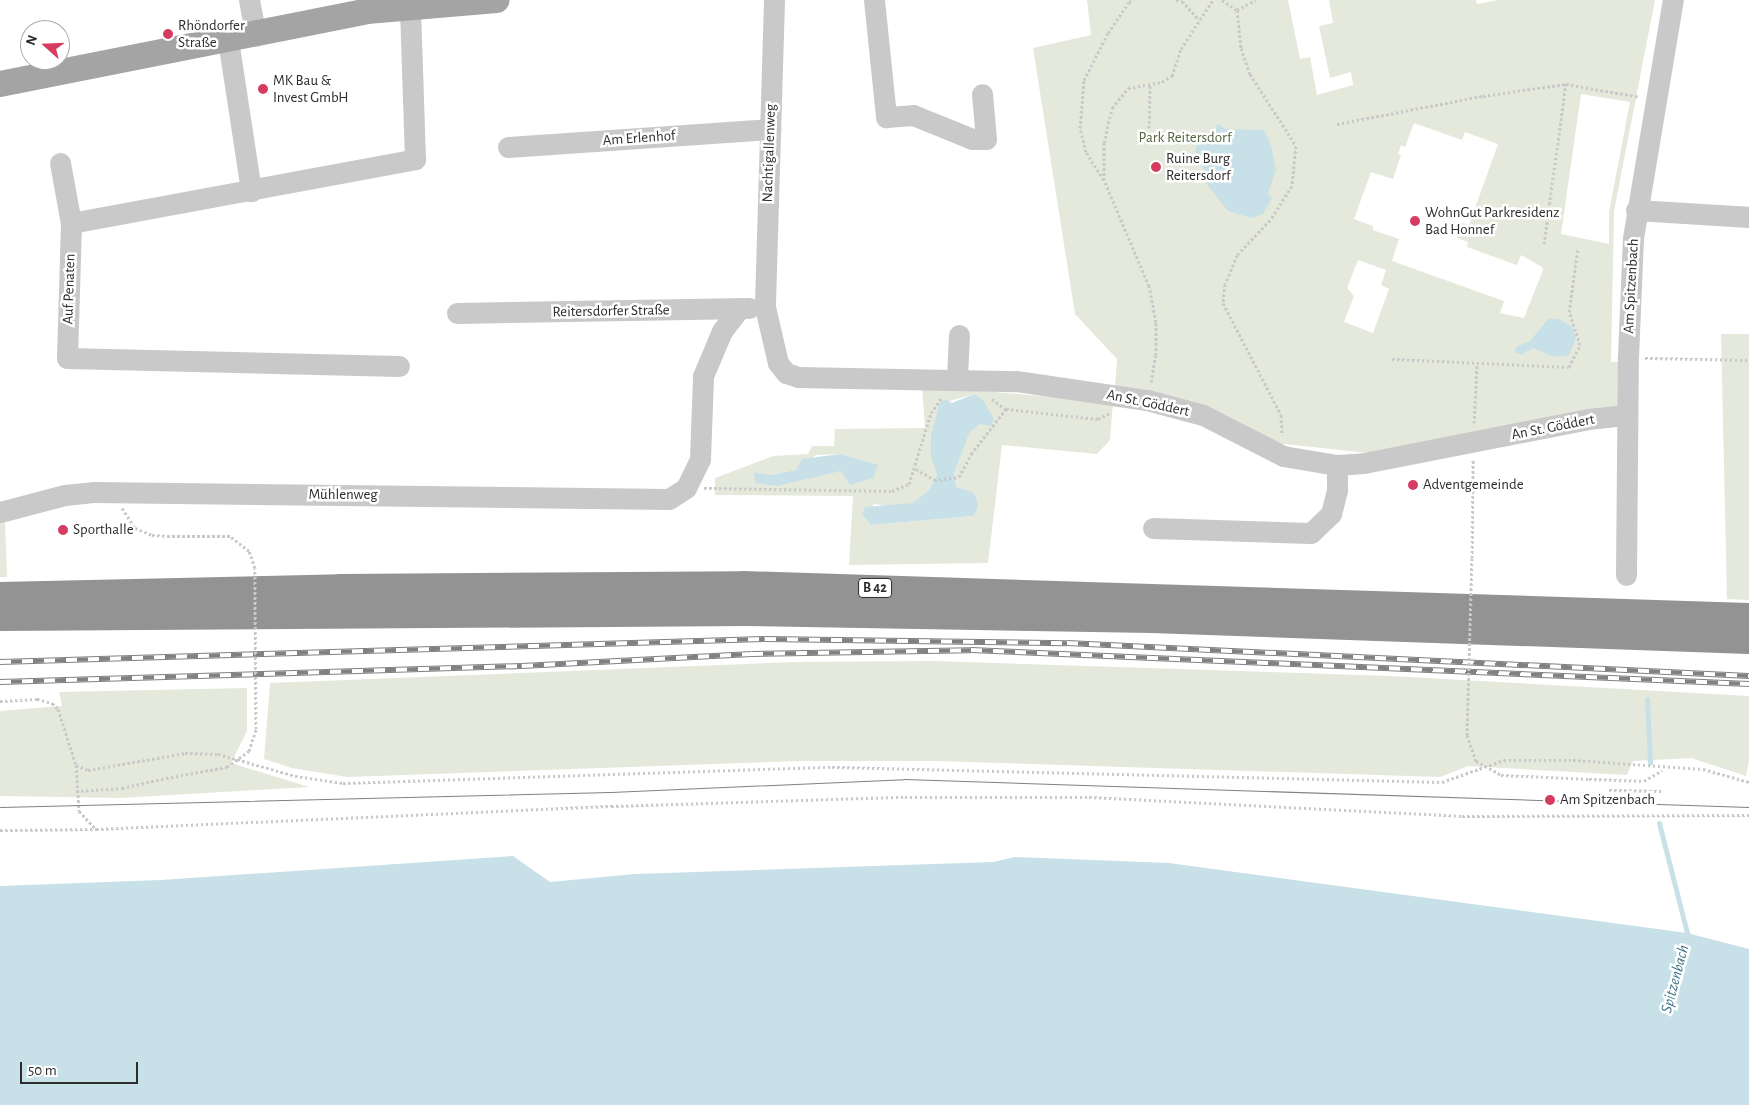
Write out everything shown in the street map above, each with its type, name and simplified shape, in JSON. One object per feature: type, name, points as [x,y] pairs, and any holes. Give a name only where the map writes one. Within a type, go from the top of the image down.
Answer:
[{"type":"highway","name":"B 42","points":[[0,596],[331,588],[743,585],[1749,617]]},
{"type":"highway","name":"B 42","points":[[0,617],[767,612],[1162,619],[1749,640]]},
{"type":"main road","points":[[0,84],[256,35],[334,9],[367,10],[497,0]]},
{"type":"street","points":[[249,0],[256,35]]},
{"type":"street","name":"Nachtigallenweg","points":[[765,307],[774,0]]},
{"type":"street","points":[[874,0],[886,116],[913,115],[972,139],[986,139],[982,94]]},
{"type":"street","name":"Am Spitzenbach","points":[[1626,576],[1628,357],[1636,210],[1673,0]]},
{"type":"street","points":[[60,163],[71,223],[415,159],[410,7]]},
{"type":"street","points":[[228,40],[251,191]]},
{"type":"street","name":"Am Erlenhof","points":[[508,147],[770,129]]},
{"type":"street","points":[[1636,210],[1749,217]]},
{"type":"street","name":"Auf Penaten","points":[[71,223],[67,358],[399,366]]},
{"type":"street","name":"An St. Göddert","points":[[765,307],[778,363],[786,373],[798,377],[958,377],[1016,381],[1147,400],[1204,415],[1283,456],[1337,465],[1364,464],[1588,419],[1627,415]]},
{"type":"street","name":"Reitersdorfer Straße","points":[[457,314],[765,307]]},
{"type":"street","points":[[686,488],[700,459],[703,376],[722,331],[740,308]]},
{"type":"street","points":[[958,377],[959,336]]},
{"type":"street","points":[[1153,528],[1311,533],[1331,514],[1337,490],[1337,465]]},
{"type":"street","name":"Mühlenweg","points":[[0,512],[65,495],[118,493],[669,499],[686,488]]},
{"type":"path","points":[[1134,0],[1129,2],[1108,33],[1084,80],[1080,128],[1086,152],[1104,180],[1150,286],[1156,322],[1156,355],[1147,400]]},
{"type":"path","points":[[1176,0],[1182,1],[1198,19]]},
{"type":"path","points":[[1104,180],[1104,143],[1112,108],[1128,88],[1150,84],[1172,76],[1180,49],[1198,19],[1213,0]]},
{"type":"path","points":[[1222,0],[1236,10],[1241,48],[1250,74],[1296,146],[1292,186],[1270,220],[1237,255],[1225,284],[1223,303],[1281,415],[1283,456]]},
{"type":"path","points":[[1236,10],[1256,0]]},
{"type":"path","points":[[1149,128],[1150,84]]},
{"type":"path","points":[[1337,124],[1483,96],[1566,84],[1656,100]]},
{"type":"path","points":[[1544,244],[1566,84]]},
{"type":"path","points":[[1392,359],[1569,367],[1580,345],[1569,312],[1578,249]]},
{"type":"path","points":[[1628,357],[1749,360]]},
{"type":"path","points":[[1477,363],[1473,443],[1467,735],[1476,761],[1501,775],[1589,779],[1644,781],[1663,769]]},
{"type":"path","points":[[686,488],[892,491],[909,484],[916,469],[931,413],[936,402],[956,388],[958,377]]},
{"type":"path","points":[[916,469],[934,480],[959,477],[971,454],[1006,410],[1098,419],[1114,411]]},
{"type":"path","points":[[76,791],[122,788],[227,766],[249,750],[256,729],[255,568],[250,551],[230,536],[152,535],[135,528],[123,515],[118,493]]},
{"type":"path","points":[[0,700],[37,699],[52,703],[58,709],[76,766],[76,791],[79,811],[96,829]]},
{"type":"path","points":[[76,766],[88,770],[185,753],[218,754],[295,776],[343,783],[832,767],[1442,782],[1504,760],[1573,760],[1663,769],[1703,770],[1749,782]]},
{"type":"path","points":[[1609,790],[1661,791]]},
{"type":"path","points":[[0,830],[96,829],[602,806],[904,798],[1089,797],[1462,816],[1663,814],[1749,816]]},
{"type":"green space","name":"Park Reitersdorf","points":[[1087,0],[1288,0],[1300,59],[1310,57],[1317,95],[1353,85],[1351,72],[1330,78],[1319,26],[1333,23],[1329,0],[1476,0],[1477,4],[1499,0],[1655,0],[1614,211],[1611,362],[1624,362],[1621,410],[1368,453],[1266,442],[1115,386],[1117,359],[1075,314],[1033,48],[1091,35]],"holes":[[[1581,94],[1630,102],[1609,212],[1609,244],[1561,234]],[[1414,123],[1462,140],[1465,132],[1498,144],[1469,225],[1462,223],[1457,238],[1468,242],[1467,247],[1517,265],[1521,255],[1542,267],[1543,270],[1524,318],[1500,313],[1504,301],[1392,261],[1399,239],[1373,230],[1373,226],[1354,219],[1371,172],[1393,179],[1401,155],[1398,154],[1401,145],[1405,147]],[[1358,260],[1386,270],[1381,285],[1389,289],[1373,333],[1344,322],[1354,296],[1347,288]]]},
{"type":"green space","points":[[1721,334],[1749,334],[1749,600],[1727,599]]},
{"type":"green space","points":[[922,386],[1113,402],[1110,440],[1097,454],[1002,445],[988,563],[849,565],[853,496],[715,495],[715,478],[773,456],[808,454],[812,446],[834,446],[835,429],[925,428]],"holes":[[[974,394],[980,424],[970,432],[954,473],[956,487],[971,491],[973,516],[871,525],[873,504],[890,506],[914,503],[929,490],[937,475],[931,458],[931,434],[939,404]],[[840,454],[841,471],[804,477],[791,483],[754,472],[770,475],[797,470],[816,455]]]},
{"type":"green space","points":[[5,522],[7,577],[0,577],[0,523]]},
{"type":"green space","points":[[934,661],[1390,676],[1749,696],[1749,761],[1746,776],[1691,758],[1633,761],[1627,775],[1468,766],[1440,777],[936,761],[801,761],[347,777],[292,768],[264,759],[270,683],[794,662]]},
{"type":"green space","points":[[247,688],[247,731],[231,763],[309,787],[120,798],[0,796],[0,711],[62,706],[59,692]]},
{"type":"water","points":[[1217,124],[1227,129],[1264,130],[1271,145],[1276,170],[1268,193],[1272,198],[1263,214],[1251,218],[1228,211],[1208,186],[1203,168],[1195,159],[1196,147],[1203,137],[1215,133]]},
{"type":"water","points":[[1548,319],[1559,319],[1571,326],[1576,338],[1569,355],[1554,357],[1533,348],[1521,355],[1515,352],[1516,347],[1530,341]]},
{"type":"water","points":[[974,394],[983,400],[994,419],[991,426],[980,424],[970,432],[954,473],[956,487],[971,491],[976,497],[978,507],[973,516],[871,525],[862,514],[865,507],[913,503],[929,490],[937,475],[931,458],[931,434],[939,404],[945,399],[952,403]]},
{"type":"water","points":[[840,454],[878,465],[873,478],[850,485],[841,471],[777,486],[755,483],[754,472],[770,475],[796,470],[802,459]]},
{"type":"water","points":[[513,856],[550,882],[635,874],[993,862],[1015,857],[1169,863],[1687,933],[1749,949],[1749,1105],[0,1105],[0,886],[161,880]]},
{"type":"waterway","name":"Spitzenbach","points":[[1647,699],[1650,763]]},
{"type":"waterway","name":"Spitzenbach","points":[[1659,823],[1687,933],[1685,939]]},
{"type":"tram line","points":[[0,807],[611,792],[904,779],[1749,807]]},
{"type":"railway","points":[[0,662],[765,639],[1067,643],[1749,676]]},
{"type":"railway","points":[[0,682],[522,666],[752,654],[971,650],[1749,684]]},
{"type":"place","name":"Rhöndorfer Straße","points":[[168,34]]},
{"type":"place","name":"MK Bau & Invest GmbH","points":[[263,89]]},
{"type":"place","name":"Ruine Burg Reitersdorf","points":[[1156,167]]},
{"type":"place","name":"WohnGut Parkresidenz Bad Honnef","points":[[1415,221]]},
{"type":"place","name":"Adventgemeinde","points":[[1413,485]]},
{"type":"place","name":"Sporthalle","points":[[63,530]]},
{"type":"place","name":"Am Spitzenbach","points":[[1550,800]]}]
